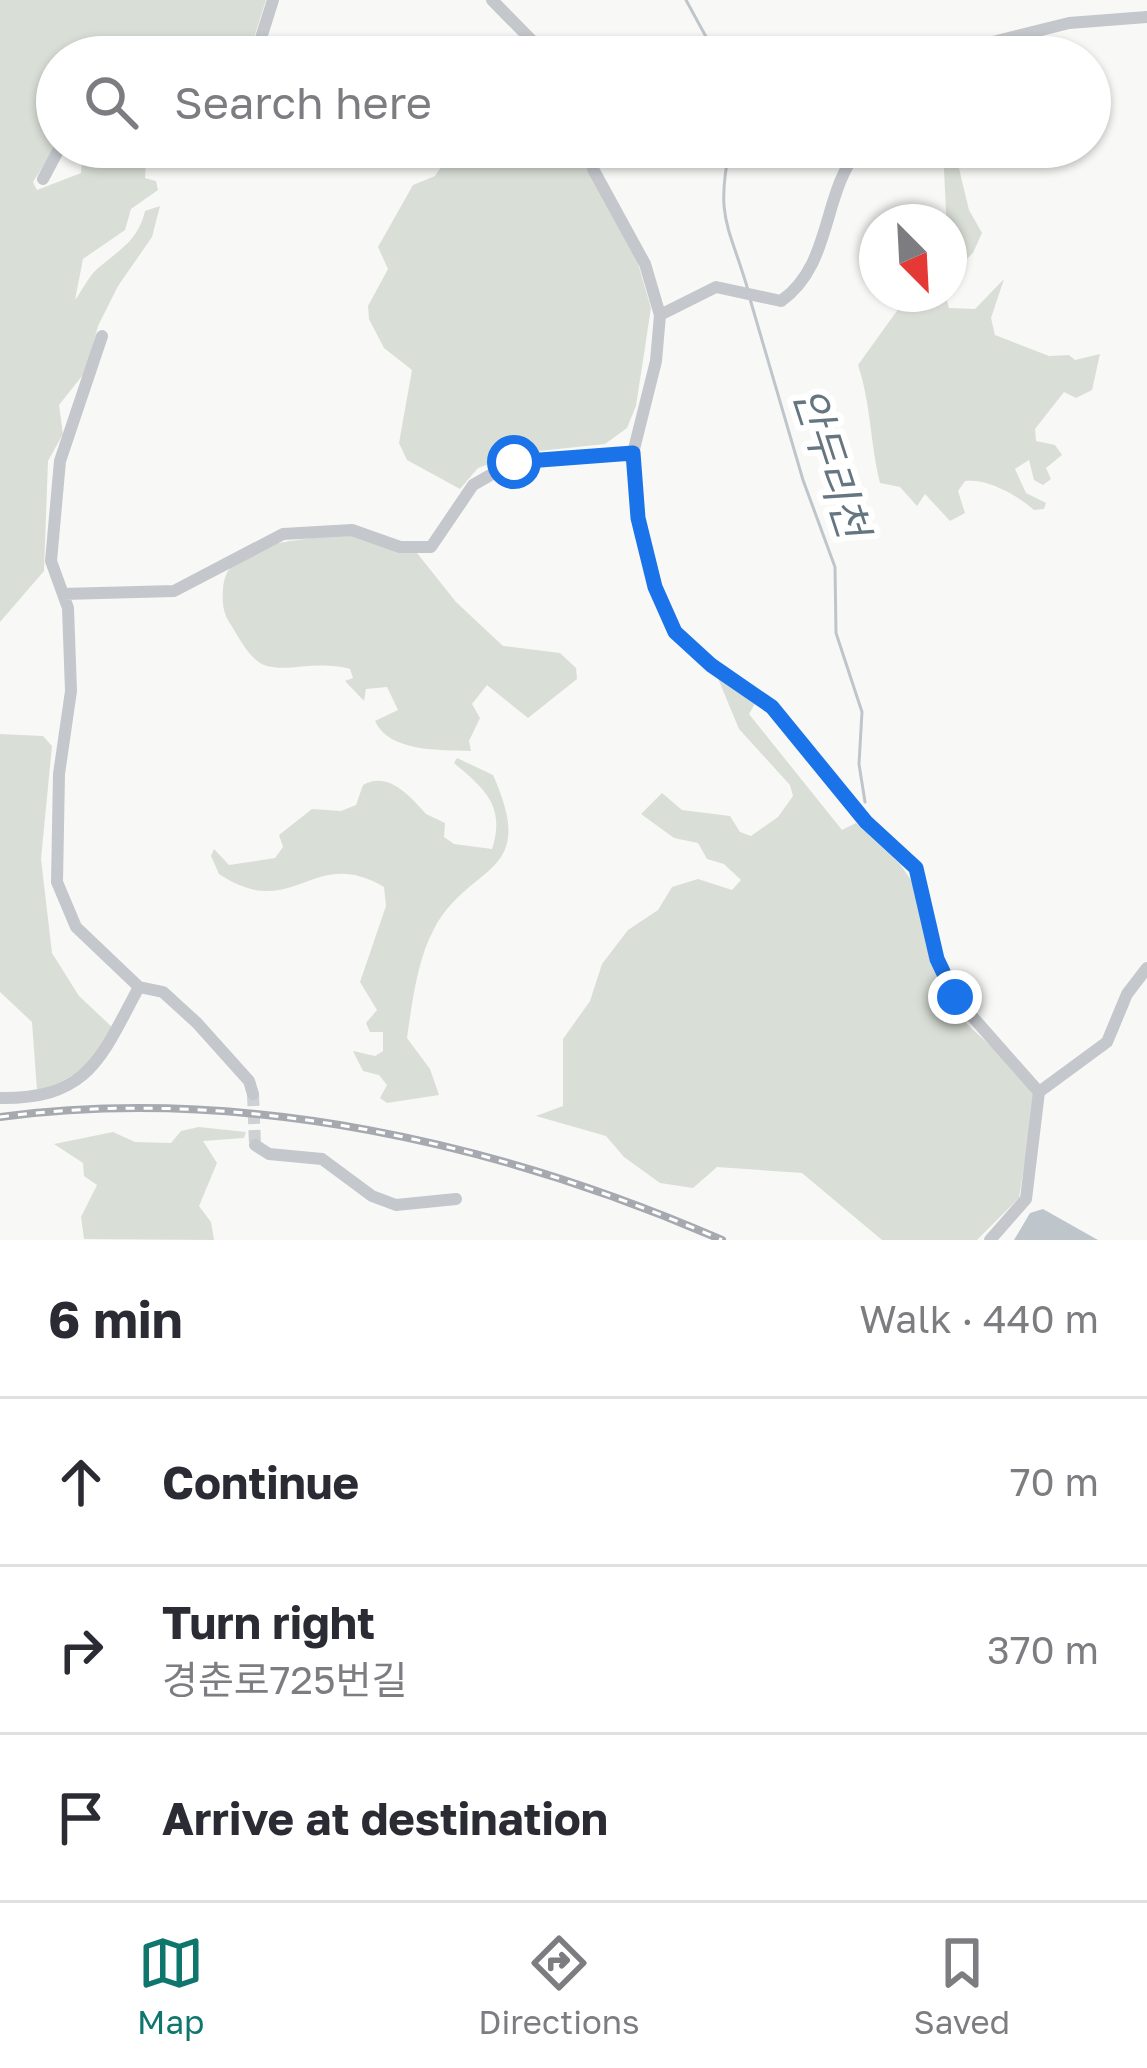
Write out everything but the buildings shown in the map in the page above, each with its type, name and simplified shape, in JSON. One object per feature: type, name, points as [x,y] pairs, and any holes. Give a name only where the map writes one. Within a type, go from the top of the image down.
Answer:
[{"type":"street","points":[[262,36],[273,0]]},
{"type":"street","points":[[492,0],[527,36]]},
{"type":"street","points":[[1017,36],[1070,23],[1147,17]]},
{"type":"street","points":[[43,179],[49,168]]},
{"type":"street","points":[[593,168],[646,264],[660,315],[656,361],[633,453],[638,518],[655,587],[675,632],[711,665],[772,707],[866,822],[916,868],[937,959],[955,997],[1039,1092]]},
{"type":"street","points":[[660,315],[716,287],[781,301],[802,286],[828,233],[843,168]]},
{"type":"street","points":[[102,336],[60,461],[51,561],[63,594],[71,691],[59,774],[57,882],[76,927],[139,987],[163,992],[197,1023],[249,1081],[253,1094]]},
{"type":"street","points":[[63,594],[174,591],[283,534],[352,530],[400,547],[431,547],[473,485],[514,462],[633,453]]},
{"type":"street","points":[[990,1240],[1026,1199],[1039,1092],[1107,1042],[1127,994],[1147,968]]},
{"type":"street","points":[[0,1098],[66,1090],[96,1068],[139,987]]},
{"type":"street","points":[[255,1144],[269,1154],[322,1159],[372,1196],[395,1205],[456,1199]]},
{"type":"shaded area","points":[[0,0],[266,0],[255,36],[36,36],[36,168],[42,168],[33,182],[37,190],[81,173],[81,168],[146,168],[145,178],[156,181],[158,190],[131,209],[125,230],[83,259],[75,300],[94,272],[133,238],[145,211],[160,206],[152,237],[118,286],[98,326],[86,371],[59,405],[63,434],[48,461],[44,571],[0,622]]},
{"type":"shaded area","points":[[440,168],[595,168],[636,257],[651,308],[636,406],[627,428],[605,444],[520,453],[478,468],[460,489],[407,460],[399,443],[412,370],[384,348],[369,319],[368,306],[388,269],[378,247],[413,185],[435,176]]},
{"type":"shaded area","points":[[944,168],[959,168],[969,210],[982,233],[967,258],[967,204],[946,204]]},
{"type":"shaded area","points":[[1004,279],[991,318],[995,335],[1049,356],[1069,355],[1075,360],[1100,354],[1092,390],[1076,398],[1064,392],[1035,429],[1036,441],[1055,445],[1062,455],[1046,468],[1051,479],[1043,485],[1034,480],[1029,460],[1015,469],[1026,493],[1046,503],[1044,509],[1034,510],[992,485],[965,481],[958,491],[965,513],[950,521],[925,494],[917,506],[900,487],[880,483],[858,365],[896,312],[975,309]]},
{"type":"shaded area","points":[[347,533],[392,550],[417,553],[456,602],[503,646],[560,653],[576,668],[577,679],[528,718],[487,685],[472,704],[480,718],[469,741],[471,751],[444,750],[391,739],[375,721],[398,710],[387,687],[366,689],[364,701],[345,681],[353,678],[350,669],[276,667],[255,659],[226,617],[227,572],[253,551]]},
{"type":"shaded area","points":[[717,676],[756,702],[749,714],[842,830],[856,823],[900,864],[915,886],[930,961],[946,996],[967,1024],[1023,1076],[1035,1097],[1019,1198],[977,1240],[882,1240],[802,1173],[717,1167],[693,1188],[660,1183],[624,1157],[606,1136],[536,1116],[563,1106],[563,1039],[590,1001],[602,964],[628,930],[658,910],[672,887],[698,879],[732,890],[741,880],[724,864],[707,859],[698,843],[674,838],[641,814],[662,793],[682,810],[730,816],[740,832],[751,836],[778,817],[793,796],[790,785],[739,729]]},
{"type":"shaded area","points":[[0,734],[43,736],[52,746],[41,859],[52,953],[79,996],[112,1027],[82,1068],[37,1091],[32,1022],[0,992]]},
{"type":"shaded area","points":[[457,758],[493,775],[508,833],[495,865],[449,907],[434,929],[419,968],[407,1038],[430,1069],[439,1095],[387,1103],[380,1098],[387,1085],[379,1075],[363,1071],[353,1051],[375,1056],[383,1051],[383,1032],[370,1032],[366,1023],[377,1010],[360,982],[386,906],[384,887],[359,876],[338,874],[267,891],[219,874],[211,856],[214,849],[229,865],[275,858],[283,847],[279,835],[312,809],[341,811],[356,805],[363,785],[372,781],[398,787],[426,814],[445,823],[444,837],[454,844],[492,849],[494,809],[483,790],[454,763]]},
{"type":"shaded area","points":[[199,1127],[246,1132],[244,1138],[203,1141],[217,1163],[199,1206],[211,1222],[214,1240],[84,1239],[81,1217],[97,1185],[84,1176],[83,1163],[54,1144],[113,1132],[135,1142],[171,1143],[181,1131]]},
{"type":"shaded area","points":[[1043,1209],[1098,1240],[1014,1240],[1030,1213]]},
{"type":"waterway","name":"안두리천","points":[[686,0],[706,36]]},
{"type":"waterway","name":"안두리천","points":[[726,168],[724,206],[748,290]]},
{"type":"waterway","name":"안두리천","points":[[750,299],[803,480],[835,567],[836,633],[862,712],[859,764],[865,802]]},
{"type":"tunnel","points":[[253,1094],[255,1145]]},
{"type":"railway","points":[[0,1117],[92,1109],[184,1109],[369,1130],[549,1175],[722,1240]]},
{"type":"route","points":[[514,462],[584,452],[633,453],[638,518],[655,587],[675,632],[711,665],[741,681],[772,707],[866,822],[916,868],[928,902],[937,959],[955,997]]}]
